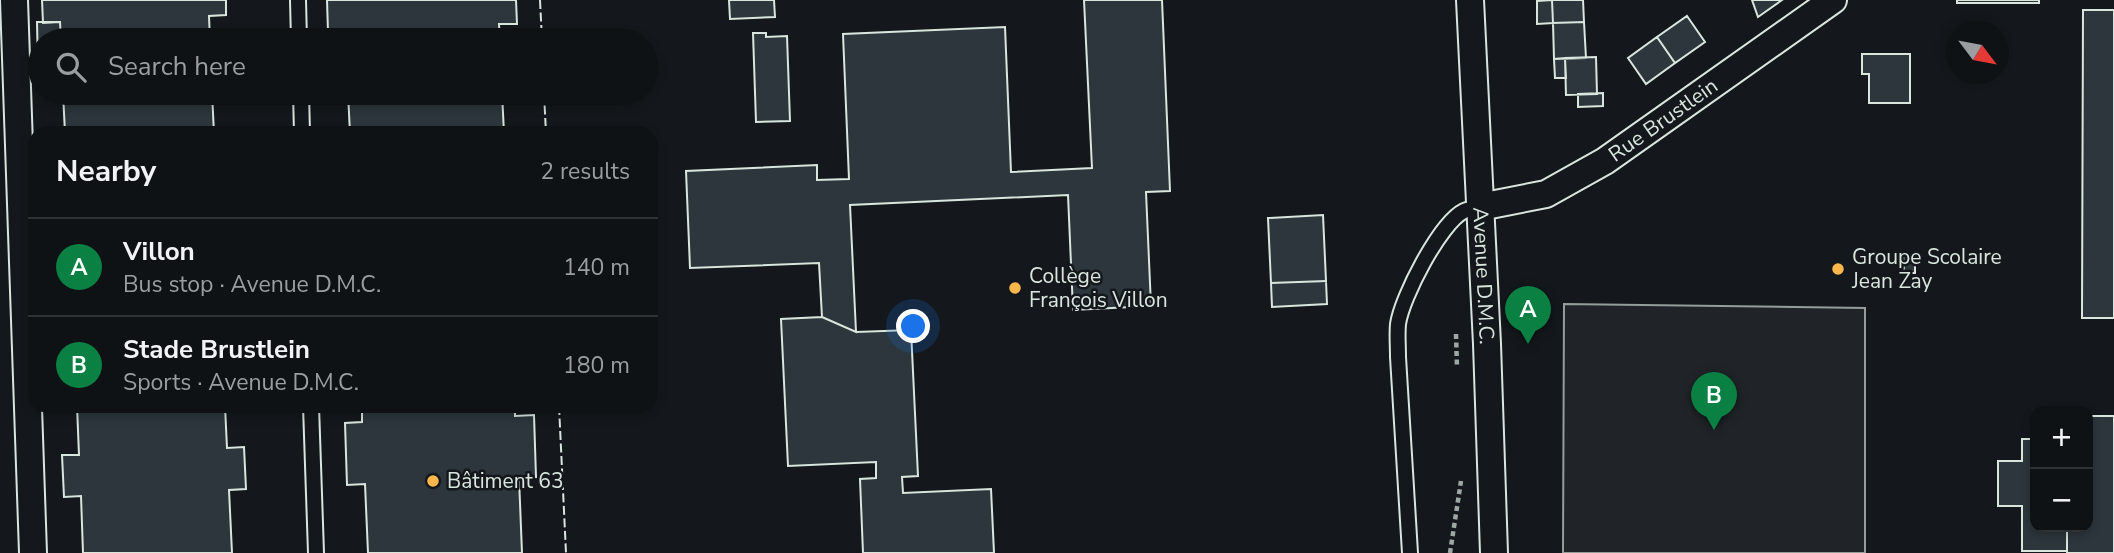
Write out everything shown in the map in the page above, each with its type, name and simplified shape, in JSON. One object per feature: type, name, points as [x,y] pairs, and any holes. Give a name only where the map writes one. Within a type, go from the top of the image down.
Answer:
[{"type":"street","points":[[14,0],[28,407]]},
{"type":"street","name":"Avenue D.M.C.","points":[[1470,0],[1494,553]]},
{"type":"street","name":"Rue Brustlein","points":[[1480,207],[1546,194],[1605,161],[1833,0]]},
{"type":"street","points":[[28,413],[33,553]]},
{"type":"lane","points":[[298,0],[299,28]]},
{"type":"lane","points":[[301,105],[302,126]]},
{"type":"lane","points":[[1410,553],[1398,324],[1404,302],[1430,251],[1451,222],[1464,211],[1480,207]]},
{"type":"lane","points":[[311,413],[316,553]]},
{"type":"path","points":[[1455,332],[1457,373]]},
{"type":"path","points":[[1450,553],[1461,470]]},
{"type":"shaded area","points":[[1564,304],[1865,308],[1865,553],[1563,553]]},
{"type":"building","points":[[42,0],[226,0],[226,15],[209,16],[210,28],[60,28],[60,22],[43,23]]},
{"type":"building","points":[[327,0],[516,0],[517,24],[499,24],[499,28],[328,28]]},
{"type":"building","points":[[729,0],[774,0],[775,17],[730,19]]},
{"type":"building","points":[[1084,0],[1162,0],[1170,191],[1146,192],[1151,306],[1073,310],[1068,195],[850,205],[856,332],[822,317],[819,263],[690,268],[686,171],[817,165],[817,180],[849,179],[843,34],[1005,27],[1011,172],[1092,168]]},
{"type":"building","points":[[1552,0],[1583,0],[1584,22],[1553,23]]},
{"type":"building","points":[[1552,0],[1553,23],[1537,24],[1537,1]]},
{"type":"building","points":[[1752,0],[1782,0],[1758,17]]},
{"type":"building","points":[[1957,0],[2039,0],[2039,3],[1957,3]]},
{"type":"building","points":[[2083,10],[2114,10],[2114,318],[2082,318]]},
{"type":"building","points":[[1687,16],[1705,42],[1675,63],[1657,37]]},
{"type":"building","points":[[37,22],[60,22],[60,28],[37,28]]},
{"type":"building","points":[[1584,22],[1586,58],[1554,59],[1553,23]]},
{"type":"building","points":[[753,33],[766,33],[766,37],[787,36],[790,121],[756,122]]},
{"type":"building","points":[[1657,37],[1675,63],[1646,84],[1628,58]]},
{"type":"building","points":[[1862,54],[1910,54],[1910,103],[1869,103],[1869,74],[1862,74]]},
{"type":"building","points":[[1596,57],[1597,94],[1566,95],[1565,58]]},
{"type":"building","points":[[1565,58],[1566,78],[1555,78],[1554,59]]},
{"type":"building","points":[[1603,93],[1603,106],[1578,107],[1578,94]]},
{"type":"building","points":[[64,105],[213,105],[214,126],[65,126]]},
{"type":"building","points":[[349,105],[503,105],[504,126],[350,126]]},
{"type":"building","points":[[1323,215],[1326,281],[1271,283],[1268,218]]},
{"type":"building","points":[[1903,255],[1915,255],[1915,273],[1904,273]]},
{"type":"building","points":[[1326,281],[1327,304],[1272,307],[1271,283]]},
{"type":"building","points":[[822,317],[856,332],[911,330],[918,476],[902,477],[903,493],[991,489],[994,553],[863,553],[860,479],[876,478],[876,462],[788,466],[781,319]]},
{"type":"building","points":[[77,413],[225,413],[227,448],[244,447],[246,489],[229,490],[232,553],[83,553],[81,496],[64,497],[62,455],[79,455]]},
{"type":"building","name":"Bâtiment 63","points":[[362,413],[534,415],[536,477],[519,478],[522,553],[368,553],[365,484],[347,485],[345,423],[362,422]]},
{"type":"building","points":[[2093,416],[2114,416],[2114,553],[2067,553],[2067,532],[2093,532]]},
{"type":"building","points":[[2022,439],[2030,439],[2030,532],[2067,532],[2067,551],[2022,551],[2022,506],[1998,506],[1998,461],[2022,461]]},
{"type":"fence","points":[[540,0],[541,28]]},
{"type":"fence","points":[[545,105],[546,126]]},
{"type":"fence","points":[[559,413],[566,553]]},
{"type":"place","name":"Groupe Scolaire Jean Zay","points":[[1838,269]]},
{"type":"place","name":"Collège François Villon","points":[[1015,288]]},
{"type":"place","name":"Villon","points":[[1528,344]]},
{"type":"place","name":"Stade Brustlein","points":[[1714,430]]},
{"type":"place","name":"Bâtiment 63","points":[[433,481]]}]
